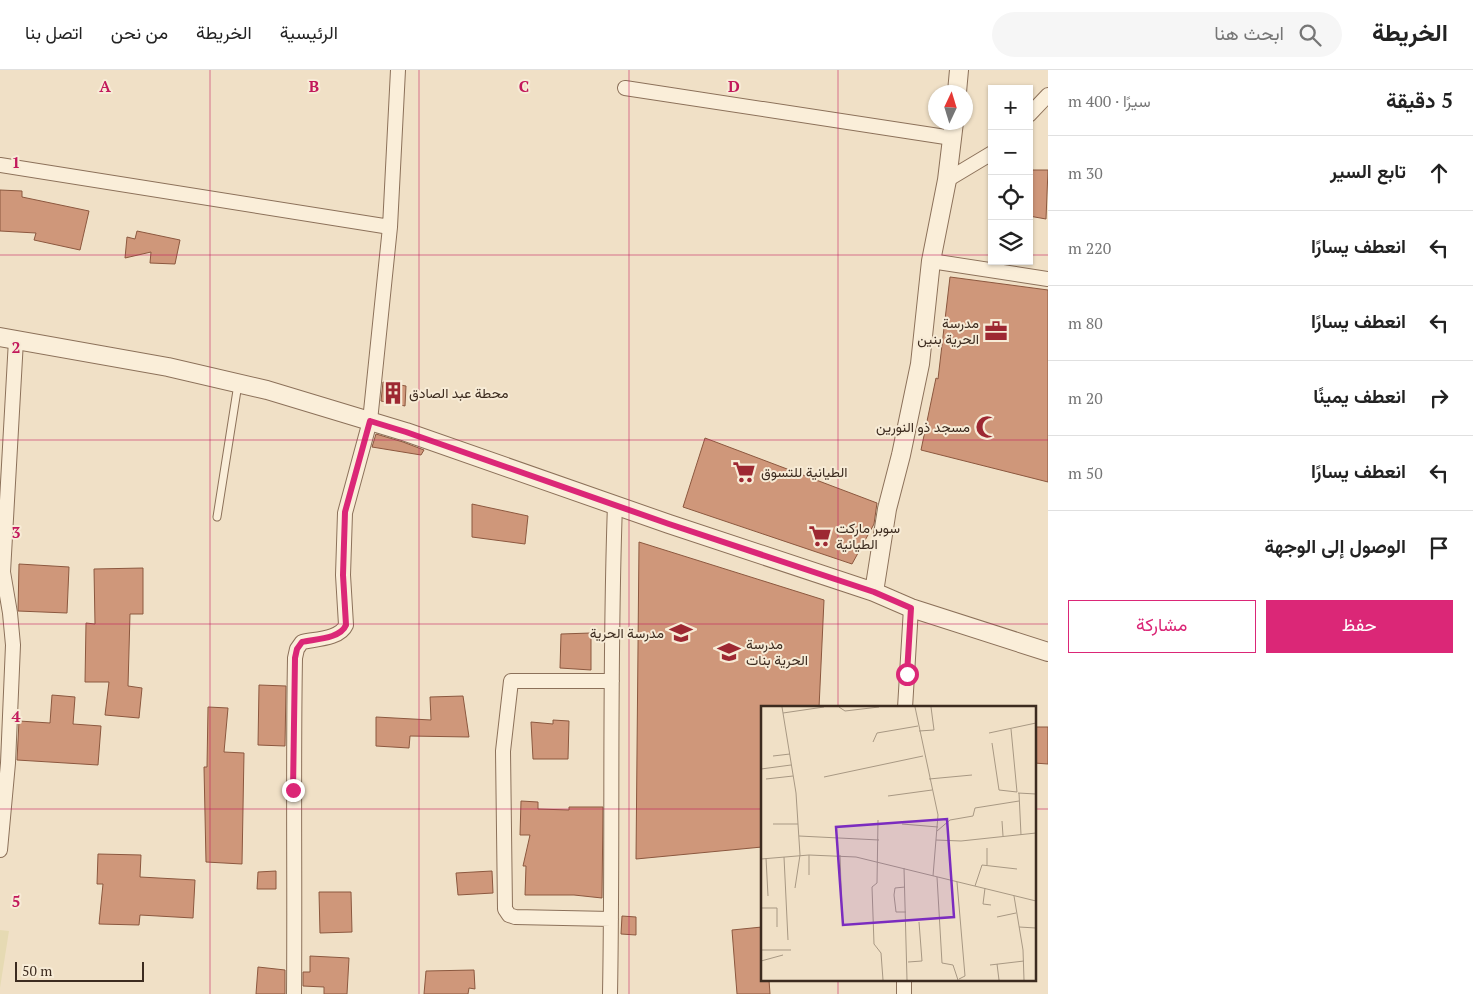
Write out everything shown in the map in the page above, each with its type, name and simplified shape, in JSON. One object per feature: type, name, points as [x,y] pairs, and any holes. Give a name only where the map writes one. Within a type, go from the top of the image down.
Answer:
[{"type":"street","points":[[294,994],[293,790],[295,658],[297,649],[302,642],[339,634],[346,625],[343,575],[345,512],[370,421],[390,228],[398,70]]},
{"type":"street","points":[[958,85],[959,70]]},
{"type":"street","points":[[625,88],[928,127]]},
{"type":"street","points":[[1033,111],[1048,95]]},
{"type":"street","points":[[874,592],[887,509],[901,455],[920,364],[931,261],[947,180],[953,130]]},
{"type":"street","points":[[947,180],[988,155]]},
{"type":"street","points":[[0,166],[390,228]]},
{"type":"street","points":[[931,261],[1048,279]]},
{"type":"street","points":[[0,850],[8,763],[13,645],[3,572],[8,338],[168,367],[238,383],[370,421],[874,592],[911,608],[1048,652]]},
{"type":"street","points":[[610,994],[612,588],[615,505]]},
{"type":"street","points":[[905,706],[911,608]]},
{"type":"street","points":[[611,919],[515,916],[510,915],[505,909],[503,751],[511,681],[612,680]]},
{"type":"lane","points":[[217,517],[238,383]]},
{"type":"shaded area","points":[[0,930],[9,931],[0,988]]},
{"type":"building","points":[[1033,170],[1048,170],[1046,219],[1033,217]]},
{"type":"building","points":[[0,190],[22,191],[22,197],[89,211],[80,250],[34,240],[36,233],[0,231]]},
{"type":"building","points":[[137,231],[180,240],[175,264],[150,263],[151,252],[125,258],[127,237],[135,239]]},
{"type":"building","points":[[950,277],[1048,290],[1048,482],[921,450],[936,378],[938,379]]},
{"type":"building","name":"محطة عبد الصادق","points":[[383,382],[406,386],[405,406],[381,401]]},
{"type":"building","points":[[376,434],[424,450],[421,455],[372,447]]},
{"type":"building","name":"الطيانية للتسوق","points":[[705,438],[877,503],[874,524],[852,564],[683,507]]},
{"type":"building","points":[[472,504],[528,516],[525,544],[472,537]]},
{"type":"building","name":"مدرسة الحرية بنات","points":[[639,542],[824,600],[819,706],[761,706],[761,847],[636,859]]},
{"type":"building","points":[[19,564],[69,567],[67,613],[18,611]]},
{"type":"building","points":[[143,568],[143,614],[130,614],[128,686],[142,688],[139,718],[105,715],[109,682],[85,682],[86,623],[95,624],[94,569]]},
{"type":"building","points":[[591,633],[591,670],[560,668],[561,634]]},
{"type":"building","points":[[259,685],[286,686],[285,746],[258,745]]},
{"type":"building","points":[[52,695],[75,697],[73,724],[101,726],[98,765],[17,760],[19,721],[50,723]]},
{"type":"building","points":[[463,696],[469,737],[410,736],[409,748],[376,746],[376,717],[431,720],[430,697]]},
{"type":"building","points":[[208,707],[228,708],[224,752],[244,753],[242,864],[206,862],[204,767],[207,767]]},
{"type":"building","points":[[553,720],[569,721],[568,759],[533,759],[531,722],[553,724]]},
{"type":"building","points":[[1036,727],[1048,727],[1048,764],[1036,763]]},
{"type":"building","points":[[521,801],[538,802],[538,809],[569,810],[569,807],[603,807],[602,898],[574,895],[525,895],[526,866],[523,866],[530,835],[520,835]]},
{"type":"building","points":[[98,854],[141,855],[140,877],[195,880],[193,918],[140,915],[139,925],[99,924],[103,884],[97,884]]},
{"type":"building","points":[[276,871],[276,889],[257,889],[258,872]]},
{"type":"building","points":[[492,871],[493,893],[458,895],[456,873]]},
{"type":"building","points":[[319,892],[351,892],[352,932],[320,933]]},
{"type":"building","points":[[622,916],[636,917],[636,935],[621,934]]},
{"type":"building","points":[[761,927],[761,982],[769,982],[770,994],[737,994],[732,930]]},
{"type":"building","points":[[310,956],[349,958],[347,994],[324,994],[324,987],[303,986],[303,972],[310,972]]},
{"type":"building","points":[[258,967],[285,970],[285,994],[256,994]]},
{"type":"building","points":[[474,970],[475,989],[469,988],[468,994],[424,994],[426,971]]},
{"type":"place","name":"مدرسة الحرية بنين","points":[[996,331]]},
{"type":"place","name":"محطة عبد الصادق","points":[[393,393]]},
{"type":"place","name":"مسجد ذو النورين","points":[[987,427]]},
{"type":"place","name":"الطيانية للتسوق","points":[[744,472]]},
{"type":"place","name":"سوبر ماركت الطيانية","points":[[820,536]]},
{"type":"place","name":"مدرسة الحرية","points":[[681,633]]},
{"type":"place","name":"مدرسة الحرية بنات","points":[[729,652]]},
{"type":"route","points":[[293,790],[295,658],[297,649],[302,642],[339,634],[346,625],[343,575],[345,512],[370,421],[874,592],[911,608],[907,674]]}]
